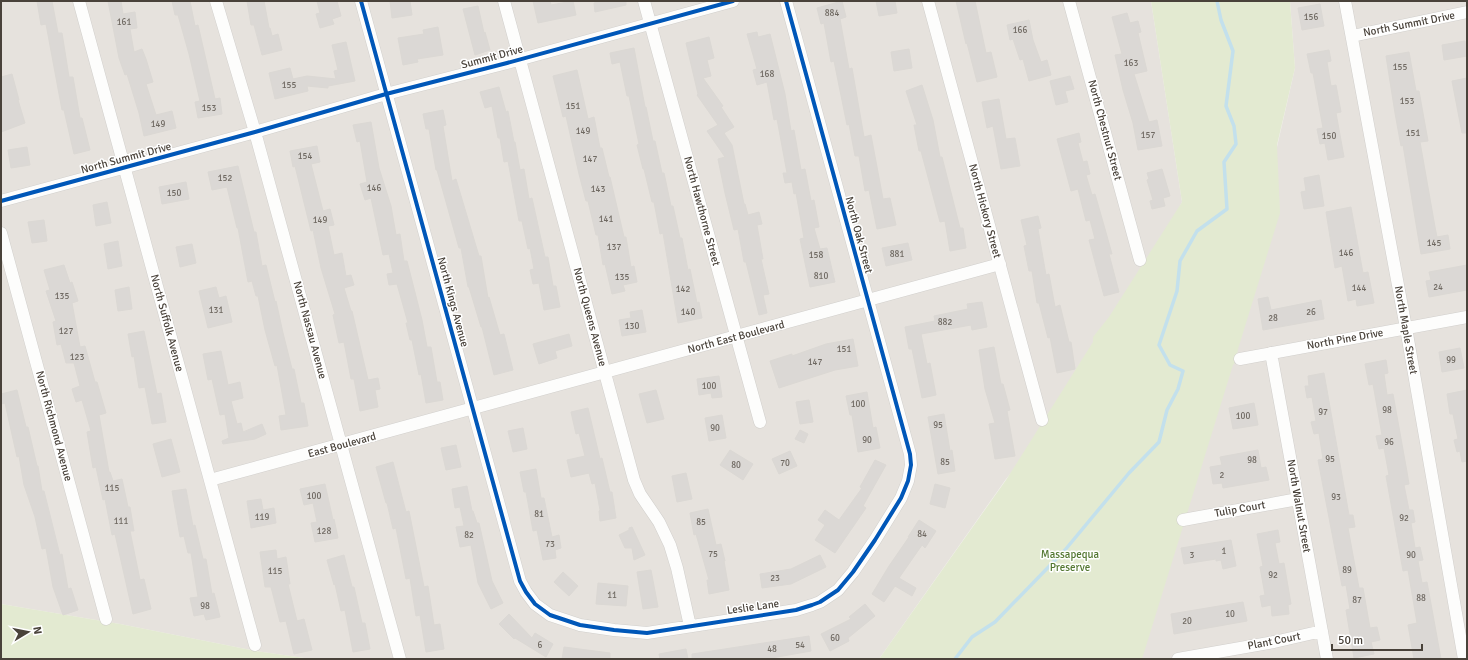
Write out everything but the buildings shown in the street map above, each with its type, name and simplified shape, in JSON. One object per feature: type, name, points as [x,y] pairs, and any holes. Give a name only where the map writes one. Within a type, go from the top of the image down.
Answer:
[{"type":"street","name":"North Suffolk Avenue","points":[[79,1],[255,645]]},
{"type":"street","name":"North Nassau Avenue","points":[[216,1],[255,132],[400,659]]},
{"type":"street","name":"North Kings Avenue","points":[[361,1],[520,581],[535,604]]},
{"type":"street","name":"North Queens Avenue","points":[[504,1],[634,480],[640,494],[659,522],[670,545],[677,568],[690,626]]},
{"type":"street","name":"North Hawthorne Street","points":[[644,1],[760,422]]},
{"type":"street","name":"Summit Drive","points":[[255,132],[386,94],[520,60],[733,1]]},
{"type":"street","name":"North Oak Street","points":[[786,1],[910,454],[911,465],[909,474]]},
{"type":"street","name":"North Hickory Street","points":[[928,1],[1042,420]]},
{"type":"street","name":"North Chestnut Street","points":[[1069,1],[1140,260]]},
{"type":"street","name":"North Maple Street","points":[[1346,1],[1406,328],[1464,659]]},
{"type":"street","name":"North Summit Drive","points":[[1352,36],[1467,12]]},
{"type":"street","name":"North Summit Drive","points":[[1,201],[255,132]]},
{"type":"street","name":"North Richmond Avenue","points":[[1,233],[106,619]]},
{"type":"street","name":"North East Boulevard","points":[[473,409],[1000,264]]},
{"type":"street","name":"North Pine Drive","points":[[1240,359],[1467,317]]},
{"type":"street","name":"North Walnut Street","points":[[1271,353],[1327,659]]},
{"type":"street","name":"East Boulevard","points":[[210,480],[473,409]]},
{"type":"street","name":"Leslie Lane","points":[[535,604],[550,615],[580,625],[648,633],[796,610],[820,602],[838,590],[853,572],[901,498],[908,481],[909,474]]},
{"type":"street","name":"Tulip Court","points":[[1183,520],[1298,499]]},
{"type":"street","name":"Plant Court","points":[[1178,659],[1274,642],[1322,631]]},
{"type":"shaded area","points":[[1,1],[1151,1],[1182,202],[1094,372],[1006,479],[879,659],[311,659],[256,651],[120,624],[1,604]]},
{"type":"shaded area","points":[[1290,1],[1467,1],[1467,659],[1127,659],[1277,147],[1295,68]]},
{"type":"green space","name":"Massapequa Preserve","points":[[1151,1],[1290,1],[1295,68],[1277,145],[1280,213],[1238,349],[1236,362],[1233,365],[1142,659],[879,659],[1006,480],[1093,342],[1093,337],[1109,317],[1182,202]]},
{"type":"green space","points":[[1,604],[120,624],[256,651],[311,659],[1,659]]},
{"type":"waterway","points":[[955,659],[972,637],[995,622],[1065,550],[1129,473],[1159,442],[1167,410],[1178,389],[1183,371],[1170,365],[1159,345],[1177,291],[1180,261],[1197,231],[1227,209],[1224,162],[1236,144],[1234,126],[1226,106],[1233,51],[1221,20],[1217,1]]},
{"type":"cycle path","points":[[361,1],[520,581],[535,604],[550,615],[580,625],[647,633],[796,610],[820,602],[838,590],[853,572],[901,498],[908,481],[911,465],[910,454],[786,1]]},
{"type":"cycle path","points":[[1,201],[255,132],[386,94],[507,63],[733,1]]}]
